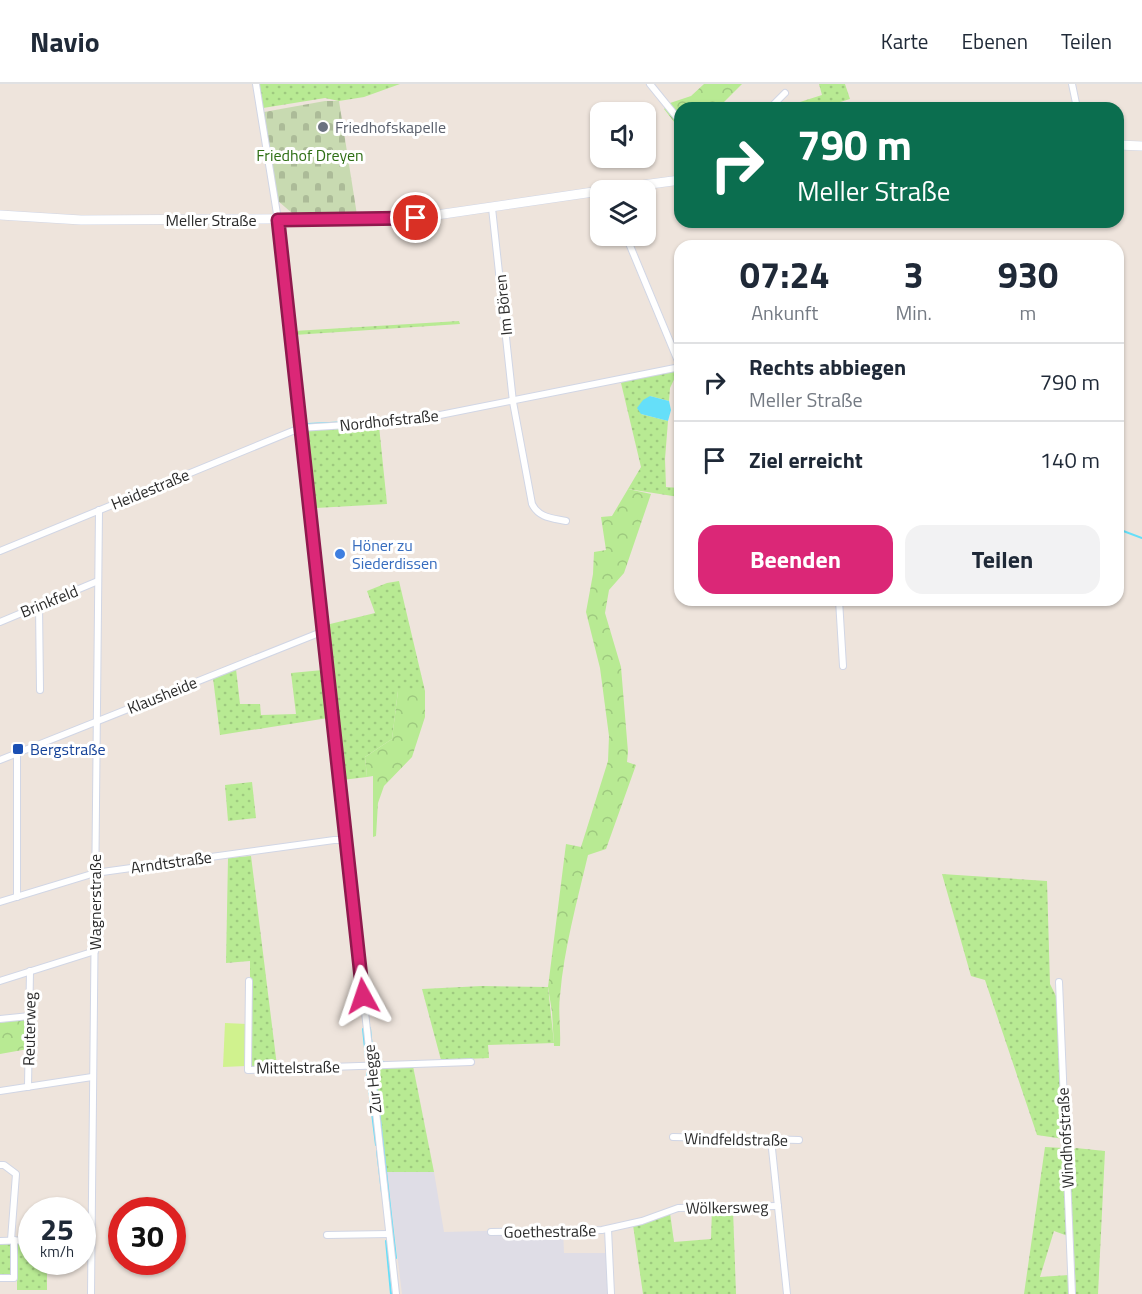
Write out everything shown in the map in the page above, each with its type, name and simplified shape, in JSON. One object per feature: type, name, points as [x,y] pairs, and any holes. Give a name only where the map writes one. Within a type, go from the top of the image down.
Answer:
[{"type":"main road","points":[[1124,144],[1142,146]]},
{"type":"main road","points":[[656,183],[674,181]]},
{"type":"main road","name":"Meller Straße","points":[[0,215],[51,219],[416,218],[590,193]]},
{"type":"street","name":"Zur Hegge","points":[[256,84],[278,220],[396,1294]]},
{"type":"street","points":[[650,84],[674,114]]},
{"type":"street","points":[[1072,84],[1076,102]]},
{"type":"street","points":[[776,102],[785,93]]},
{"type":"street","name":"Im Bören","points":[[492,208],[513,402]]},
{"type":"street","points":[[630,246],[674,352]]},
{"type":"street","name":"Nordhofstraße","points":[[300,428],[410,422],[674,368]]},
{"type":"street","points":[[513,402],[532,504],[544,517],[566,521]]},
{"type":"street","name":"Heidestraße","points":[[0,551],[300,428]]},
{"type":"street","name":"Wagnerstraße","points":[[92,1197],[99,510]]},
{"type":"street","name":"Brinkfeld","points":[[0,622],[98,581]]},
{"type":"street","points":[[39,605],[40,690]]},
{"type":"street","points":[[838,606],[843,666]]},
{"type":"street","name":"Klausheide","points":[[0,760],[324,631]]},
{"type":"street","points":[[17,753],[17,897]]},
{"type":"street","name":"Arndtstraße","points":[[0,902],[95,873],[346,840]]},
{"type":"street","points":[[0,981],[95,951]]},
{"type":"street","name":"Reuterweg","points":[[28,1087],[30,971]]},
{"type":"street","name":"Mittelstraße","points":[[249,981],[248,1070],[471,1062]]},
{"type":"street","name":"Windhofstraße","points":[[1059,982],[1072,1294]]},
{"type":"street","points":[[0,1020],[30,1016]]},
{"type":"street","points":[[0,1091],[92,1077]]},
{"type":"street","name":"Windfeldstraße","points":[[673,1137],[799,1140]]},
{"type":"street","points":[[771,1139],[787,1294]]},
{"type":"street","points":[[0,1165],[4,1165],[16,1174],[14,1278],[0,1278]]},
{"type":"street","name":"Wölkersweg","points":[[608,1229],[642,1221],[678,1208],[778,1206]]},
{"type":"street","points":[[608,1229],[611,1294]]},
{"type":"street","name":"Goethestraße","points":[[491,1232],[608,1229]]},
{"type":"street","points":[[327,1235],[389,1234]]},
{"type":"street","points":[[0,1241],[18,1240]]},
{"type":"street","name":"Wagnerstraße","points":[[91,1275],[91,1294]]},
{"type":"shaded area","points":[[387,1172],[434,1172],[444,1232],[563,1229],[564,1253],[607,1253],[608,1294],[402,1294]]},
{"type":"green space","points":[[259,84],[400,84],[364,97],[339,101],[325,98],[263,108]]},
{"type":"green space","points":[[704,84],[742,84],[724,102],[674,102],[674,122],[664,109],[670,103],[691,96]]},
{"type":"green space","points":[[819,84],[845,84],[850,99],[840,102],[800,102],[822,95]]},
{"type":"green space","name":"Friedhof Dreyen","points":[[325,101],[339,101],[357,215],[292,213],[278,201],[264,112]]},
{"type":"green space","points":[[459,321],[460,324],[294,335],[294,331]]},
{"type":"green space","points":[[674,370],[669,401],[650,396],[641,414],[668,421],[665,459],[666,487],[674,488],[674,496],[628,489],[641,467],[621,383]]},
{"type":"green space","points":[[379,426],[387,504],[316,508],[305,431]]},
{"type":"green space","points":[[628,489],[651,494],[624,573],[609,590],[605,613],[621,667],[627,762],[636,765],[606,849],[588,855],[571,925],[562,978],[559,1002],[560,1046],[554,1046],[548,987],[566,844],[581,847],[608,761],[609,736],[600,668],[586,612],[593,574],[594,552],[606,550],[601,517],[612,516]]},
{"type":"green space","points":[[399,581],[425,691],[398,691],[392,739],[365,757],[367,777],[342,780],[326,625],[375,613],[367,591]]},
{"type":"green space","points":[[236,669],[240,704],[260,704],[261,715],[296,714],[291,673],[323,670],[328,718],[220,735],[213,678]]},
{"type":"green space","points":[[398,691],[425,691],[425,717],[412,757],[384,786],[378,803],[376,836],[373,837],[373,776],[367,777],[365,757],[392,739]]},
{"type":"green space","points":[[252,782],[256,818],[228,821],[225,785]]},
{"type":"green space","points":[[251,856],[277,1066],[252,1067],[250,1063],[250,961],[226,963],[228,858]]},
{"type":"green space","points":[[942,874],[1047,881],[1050,984],[1057,998],[1064,1139],[1037,1135],[985,980],[971,976]]},
{"type":"green space","points":[[482,986],[548,987],[554,1043],[488,1045],[489,1058],[441,1060],[422,989]]},
{"type":"green space","points":[[21,1019],[28,1022],[28,1049],[0,1054],[0,1023]]},
{"type":"green space","points":[[225,1023],[247,1024],[246,1066],[223,1067]]},
{"type":"green space","points":[[413,1066],[434,1172],[387,1172],[377,1068]]},
{"type":"green space","points":[[1045,1147],[1064,1148],[1068,1236],[1054,1231],[1040,1277],[1069,1275],[1070,1294],[1024,1294]]},
{"type":"green space","points":[[1076,1148],[1105,1151],[1098,1294],[1076,1294],[1069,1153]]},
{"type":"green space","points":[[712,1209],[733,1209],[736,1294],[643,1294],[633,1225],[670,1213],[674,1242],[711,1239]]},
{"type":"green space","points":[[18,1243],[18,1275],[47,1275],[47,1290],[17,1290],[17,1276],[0,1277],[0,1244]]},
{"type":"water","points":[[650,396],[669,401],[671,410],[668,421],[641,414],[637,408],[643,400]]},
{"type":"waterway","points":[[303,414],[305,423],[308,424],[350,422]]},
{"type":"waterway","points":[[308,431],[306,438],[313,506]]},
{"type":"waterway","points":[[308,518],[311,549]]},
{"type":"waterway","points":[[1124,531],[1142,538]]},
{"type":"waterway","points":[[313,567],[318,622]]},
{"type":"waterway","points":[[321,639],[328,702]]},
{"type":"waterway","points":[[328,709],[342,831]]},
{"type":"waterway","points":[[347,878],[355,955]]},
{"type":"waterway","points":[[370,1028],[373,1058],[375,1061],[384,1062]]},
{"type":"waterway","points":[[363,1029],[366,1058]]},
{"type":"waterway","points":[[377,1071],[375,1075],[396,1258]]},
{"type":"waterway","points":[[367,1073],[376,1145]]},
{"type":"waterway","points":[[377,1151],[382,1193]]},
{"type":"waterway","points":[[386,1241],[391,1294]]},
{"type":"place","name":"Friedhofskapelle","points":[[323,127]]},
{"type":"place","name":"Höner zu Siederdissen","points":[[340,554]]},
{"type":"place","name":"Bergstraße","points":[[18,749]]},
{"type":"route","points":[[363,996],[278,220],[416,218]]}]
